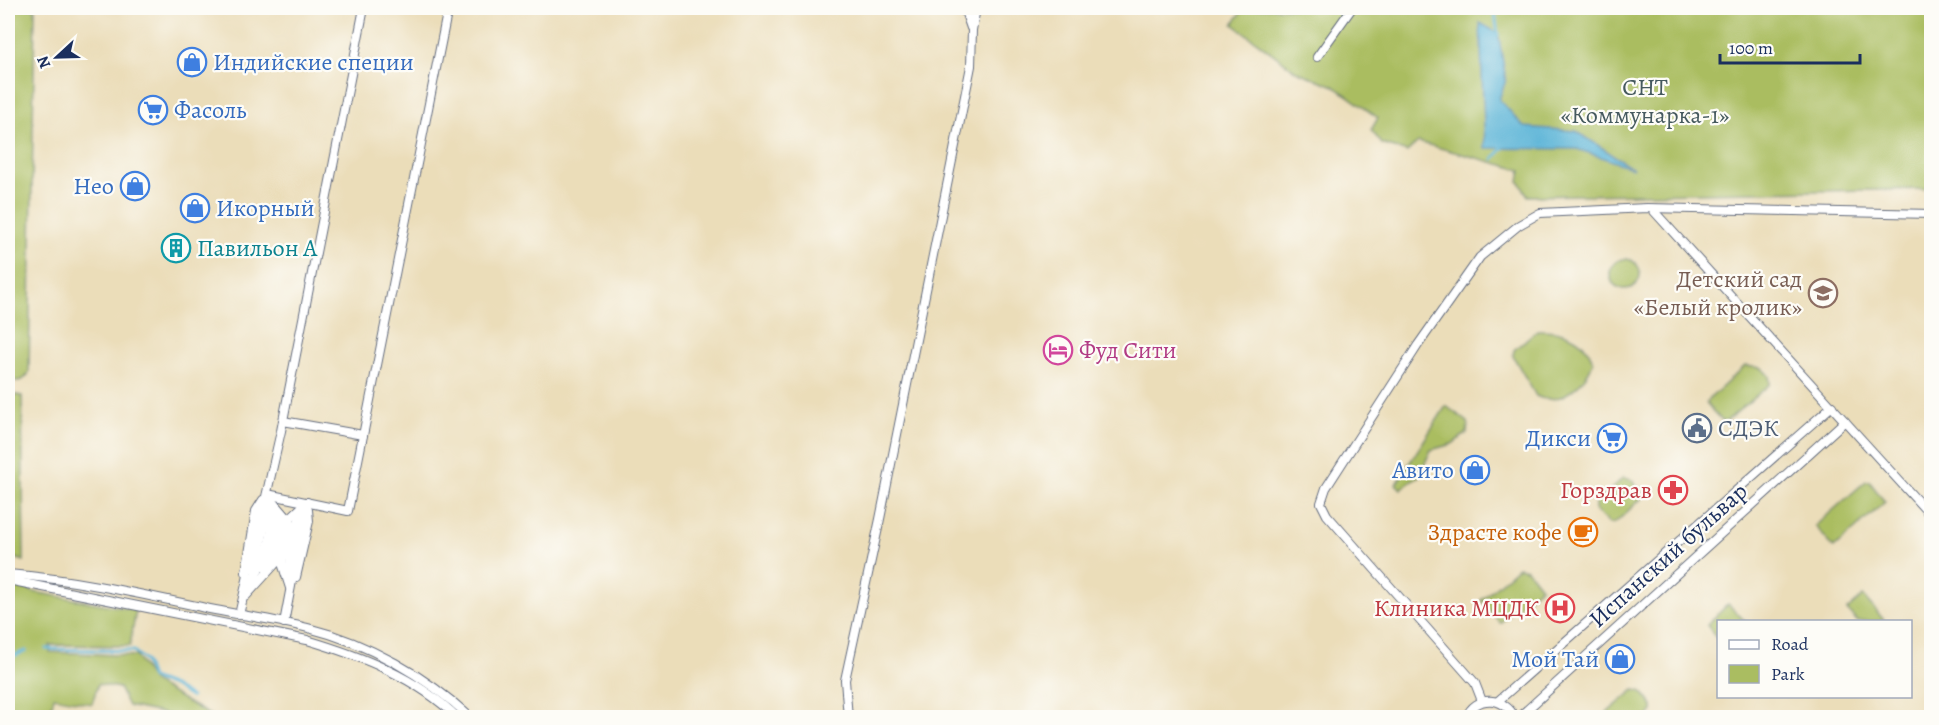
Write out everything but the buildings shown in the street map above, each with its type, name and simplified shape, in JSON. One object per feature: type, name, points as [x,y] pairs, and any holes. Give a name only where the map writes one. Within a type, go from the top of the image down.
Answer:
[{"type":"street","points":[[239,615],[283,421],[364,8]]},
{"type":"street","points":[[267,494],[348,511],[448,8]]},
{"type":"street","points":[[964,8],[972,30]]},
{"type":"street","points":[[848,717],[845,680],[971,66],[972,30],[976,8]]},
{"type":"street","points":[[1317,57],[1352,8]]},
{"type":"street","points":[[1652,209],[1670,226],[1932,517]]},
{"type":"street","points":[[1670,226],[1670,217],[1681,209]]},
{"type":"street","points":[[1482,701],[1475,683],[1327,515],[1321,503],[1323,494],[1418,345],[1483,254],[1519,225],[1540,213],[1681,209],[1932,214]]},
{"type":"street","name":"Испанский бульвар","points":[[1498,701],[1832,406]]},
{"type":"street","points":[[283,421],[363,435]]},
{"type":"street","name":"Испанский бульвар","points":[[1516,717],[1845,421]]},
{"type":"street","points":[[243,598],[271,561],[280,515],[267,494]]},
{"type":"street","points":[[284,622],[291,590],[300,567],[308,528],[307,502]]},
{"type":"street","points":[[291,590],[282,563],[291,518],[307,502]]},
{"type":"street","points":[[8,574],[77,580],[239,615],[284,622],[354,643],[401,666],[451,699],[471,717]]},
{"type":"street","points":[[8,580],[307,640],[350,653],[397,674],[446,706],[458,717]]},
{"type":"street","points":[[1466,717],[1474,706],[1482,701],[1498,701],[1506,705],[1516,717]]},
{"type":"green space","points":[[8,8],[35,8],[29,372],[26,378],[18,381],[8,380]]},
{"type":"green space","name":"СНТ «Коммунарка-1»","points":[[1244,8],[1931,8],[1931,189],[1528,196],[1519,181],[1521,170],[1418,142],[1407,152],[1382,144],[1371,130],[1378,118],[1334,86],[1296,71],[1233,24]]},
{"type":"green space","points":[[1625,259],[1631,260],[1639,268],[1639,280],[1631,288],[1625,289],[1619,288],[1611,280],[1610,274],[1611,268],[1619,260]]},
{"type":"green space","points":[[1537,330],[1555,331],[1571,336],[1585,346],[1593,362],[1585,378],[1578,385],[1553,399],[1536,396],[1513,356],[1514,350]]},
{"type":"green space","points":[[1745,366],[1762,368],[1769,376],[1770,384],[1724,423],[1706,404],[1707,401]]},
{"type":"green space","points":[[8,395],[22,396],[24,561],[8,556]]},
{"type":"green space","points":[[1446,406],[1468,422],[1467,433],[1452,444],[1431,450],[1419,476],[1401,489],[1396,484]]},
{"type":"green space","points":[[1623,478],[1632,480],[1642,492],[1641,499],[1615,523],[1609,524],[1595,510],[1595,504]]},
{"type":"green space","points":[[1866,481],[1869,481],[1885,502],[1834,548],[1815,526]]},
{"type":"green space","points":[[1518,567],[1527,569],[1541,587],[1500,623],[1481,600]]},
{"type":"green space","points":[[8,583],[34,592],[136,610],[130,646],[50,645],[50,652],[136,656],[153,682],[213,717],[180,717],[128,706],[119,688],[98,684],[92,704],[54,697],[49,717],[8,718]]},
{"type":"green space","points":[[1863,596],[1884,620],[1856,620],[1847,610]]},
{"type":"green space","points":[[1728,604],[1744,620],[1717,620],[1717,639],[1707,625]]},
{"type":"green space","points":[[1634,690],[1641,691],[1653,706],[1653,711],[1647,717],[1602,717]]},
{"type":"water","points":[[1480,23],[1498,33],[1506,80],[1499,99],[1524,127],[1576,131],[1633,168],[1577,149],[1485,148]]},
{"type":"waterway","points":[[1498,35],[1495,14],[1499,8]]},
{"type":"waterway","points":[[1493,159],[1503,148]]},
{"type":"waterway","points":[[46,649],[134,651],[145,661],[151,678],[173,686],[191,697]]},
{"type":"waterway","points":[[8,658],[26,651]]},
{"type":"place","name":"Индийские специи","points":[[192,62]]},
{"type":"place","name":"Фасоль","points":[[153,110]]},
{"type":"place","name":"Нео","points":[[135,186]]},
{"type":"place","name":"Икорный","points":[[195,208]]},
{"type":"place","name":"Павильон А","points":[[176,248]]},
{"type":"place","name":"Детский сад «Белый кролик»","points":[[1823,293]]},
{"type":"place","name":"Фуд Сити","points":[[1058,350]]},
{"type":"place","name":"СДЭК","points":[[1697,428]]},
{"type":"place","name":"Дикси","points":[[1612,438]]},
{"type":"place","name":"Авито","points":[[1475,470]]},
{"type":"place","name":"Горздрав","points":[[1673,490]]},
{"type":"place","name":"Здрасте кофе","points":[[1583,532]]},
{"type":"place","name":"Клиника МЦДК","points":[[1560,608]]},
{"type":"place","name":"Мой Тай","points":[[1620,659]]}]
